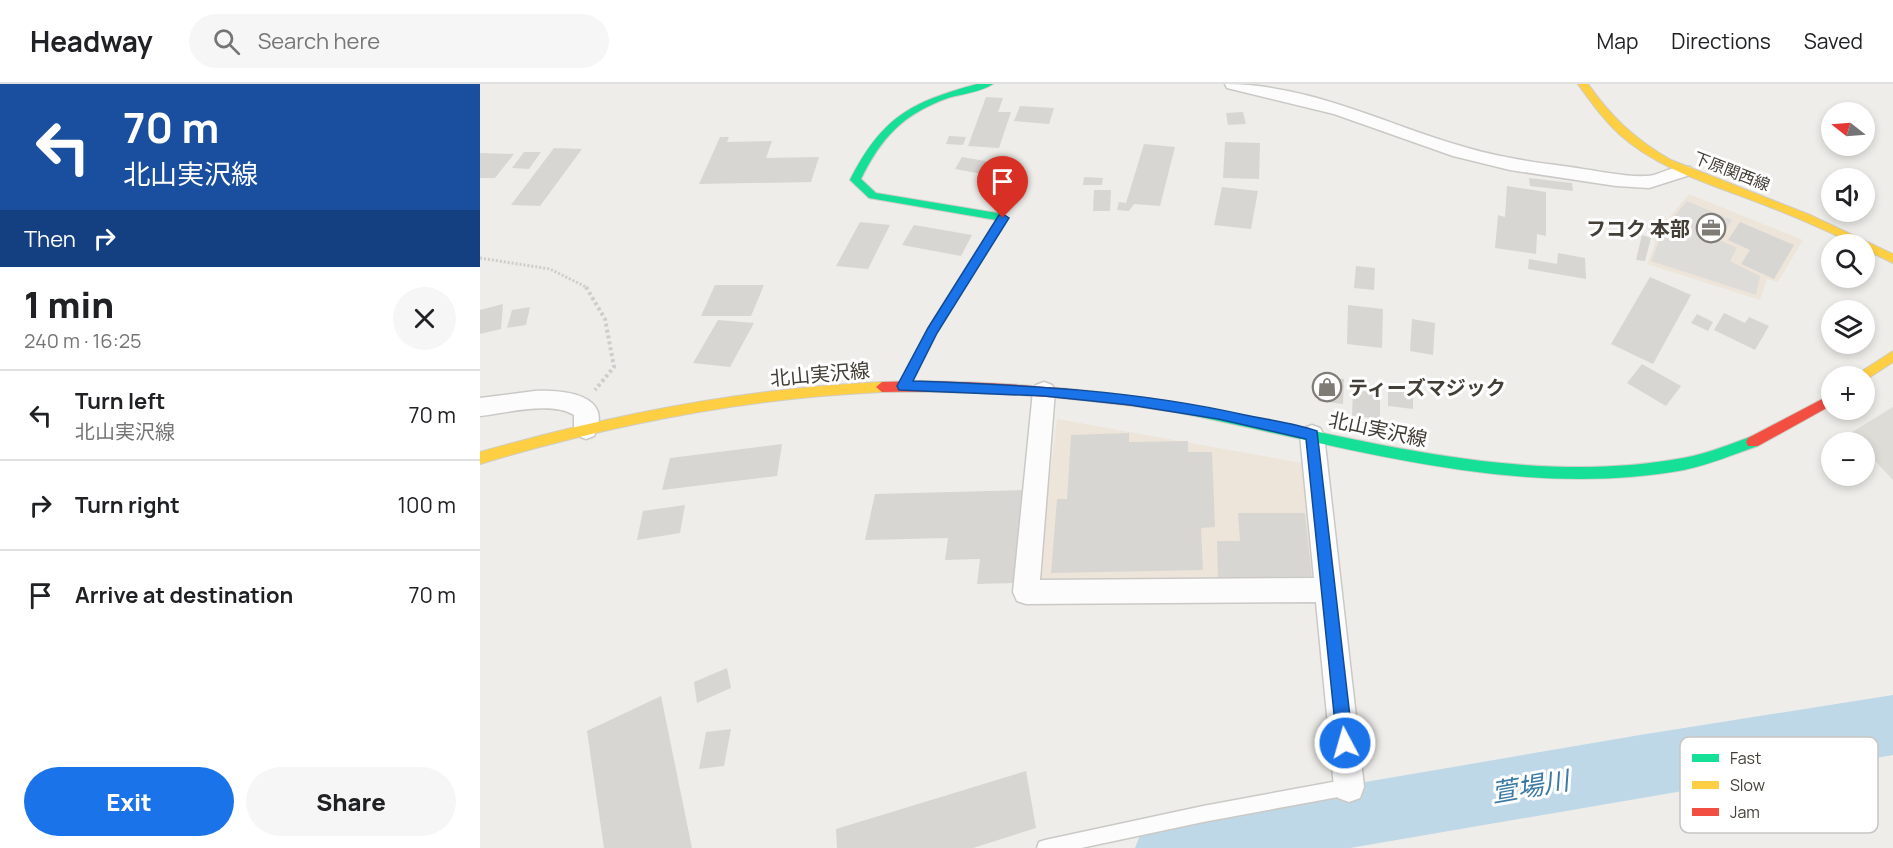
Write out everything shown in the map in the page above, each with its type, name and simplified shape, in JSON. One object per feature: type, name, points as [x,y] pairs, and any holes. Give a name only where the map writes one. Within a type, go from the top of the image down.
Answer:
[{"type":"street","points":[[904,386],[932,331],[1003,218],[873,196],[855,180],[865,157],[882,132],[911,111],[952,93],[988,84]]},
{"type":"street","points":[[1233,84],[1340,110],[1459,152],[1510,164],[1616,180],[1649,182],[1684,171]]},
{"type":"street","name":"下原関西線","points":[[1582,84],[1605,119],[1634,144],[1684,171],[1776,205],[1863,242],[1893,259]]},
{"type":"street","points":[[1875,368],[1893,356]]},
{"type":"street","name":"北山実沢線","points":[[480,458],[584,418],[813,391],[904,386],[1044,391],[1130,400],[1218,414],[1448,464],[1549,474],[1644,470],[1702,460],[1784,429],[1821,406]]},
{"type":"street","points":[[1044,391],[1026,592],[1329,590]]},
{"type":"street","points":[[480,406],[555,399],[570,401],[584,418]]},
{"type":"street","points":[[1312,435],[1349,787]]},
{"type":"lane","points":[[1045,848],[1203,814],[1349,787]]},
{"type":"path","points":[[480,258],[550,269],[588,288],[605,319],[614,367],[584,418]]},
{"type":"shaded area","points":[[1689,194],[1803,240],[1778,282],[1767,279],[1760,300],[1647,264],[1655,244],[1654,235]]},
{"type":"shaded area","points":[[1687,201],[1732,220],[1719,240],[1737,248],[1730,261],[1760,276],[1756,295],[1651,261],[1659,241],[1658,235]]},
{"type":"shaded area","points":[[1893,407],[1893,480],[1875,461],[1875,432],[1852,432]]},
{"type":"shaded area","points":[[1057,419],[1302,463],[1321,583],[1037,580]]},
{"type":"building","points":[[986,97],[1003,98],[998,112],[1011,112],[999,148],[968,146]]},
{"type":"building","points":[[1020,106],[1054,108],[1049,124],[1014,121]]},
{"type":"building","points":[[1243,112],[1246,124],[1228,125],[1226,113]]},
{"type":"building","points":[[949,136],[966,137],[963,145],[946,144]]},
{"type":"building","points":[[720,137],[729,137],[727,142],[772,141],[766,158],[819,157],[811,182],[699,184]]},
{"type":"building","points":[[1225,142],[1260,143],[1259,179],[1223,178]]},
{"type":"building","points":[[1144,144],[1175,147],[1160,206],[1134,204],[1129,211],[1117,210],[1119,202],[1126,203]]},
{"type":"building","points":[[554,148],[582,149],[540,206],[511,205]]},
{"type":"building","points":[[524,152],[541,152],[529,169],[512,168]]},
{"type":"building","points":[[480,153],[514,154],[495,178],[480,178]]},
{"type":"building","points":[[962,157],[1008,165],[1003,172],[985,169],[982,174],[955,169]]},
{"type":"building","points":[[1084,177],[1103,178],[1102,185],[1083,185]]},
{"type":"building","points":[[1529,178],[1572,183],[1573,191],[1530,186]]},
{"type":"building","points":[[1507,186],[1546,192],[1546,236],[1537,234],[1536,254],[1495,248],[1498,215],[1505,217]]},
{"type":"building","points":[[1222,187],[1258,191],[1251,229],[1214,225]]},
{"type":"building","points":[[1094,190],[1111,190],[1110,211],[1093,211]]},
{"type":"building","points":[[860,222],[890,225],[868,269],[836,266]]},
{"type":"building","points":[[1740,222],[1794,245],[1774,279],[1741,264],[1750,250],[1728,240]]},
{"type":"building","points":[[914,225],[972,235],[961,256],[902,245]]},
{"type":"building","points":[[1642,235],[1651,238],[1645,261],[1636,260]]},
{"type":"building","points":[[1558,253],[1585,258],[1586,279],[1528,269],[1529,259],[1557,264]]},
{"type":"building","points":[[1356,266],[1375,268],[1374,290],[1354,288]]},
{"type":"building","points":[[1650,277],[1691,295],[1653,364],[1611,344]]},
{"type":"building","points":[[715,285],[764,285],[751,316],[701,316]]},
{"type":"building","points":[[503,304],[501,329],[480,334],[480,310]]},
{"type":"building","points":[[1348,305],[1383,309],[1382,348],[1347,344]]},
{"type":"building","points":[[530,307],[526,325],[507,328],[512,310]]},
{"type":"building","points":[[1724,313],[1745,323],[1749,317],[1769,326],[1755,350],[1714,330]]},
{"type":"building","points":[[1697,314],[1713,322],[1708,331],[1691,323]]},
{"type":"building","points":[[1412,319],[1435,323],[1433,355],[1410,351]]},
{"type":"building","points":[[718,320],[754,323],[730,367],[693,363]]},
{"type":"building","points":[[1642,364],[1681,386],[1666,406],[1627,383]]},
{"type":"building","points":[[1320,377],[1344,379],[1343,404],[1318,401]]},
{"type":"building","points":[[1353,390],[1380,393],[1380,419],[1352,416]]},
{"type":"building","points":[[1388,390],[1413,392],[1413,409],[1388,406]]},
{"type":"building","points":[[1129,433],[1129,442],[1188,441],[1188,452],[1212,452],[1215,527],[1201,528],[1203,570],[1051,573],[1057,499],[1067,499],[1071,435]]},
{"type":"building","points":[[782,444],[777,476],[662,490],[670,458]]},
{"type":"building","points":[[1024,490],[1015,583],[977,584],[980,559],[945,560],[948,538],[865,540],[875,494]]},
{"type":"building","points":[[685,505],[680,533],[637,540],[643,511]]},
{"type":"building","points":[[1238,513],[1305,513],[1312,578],[1218,579],[1217,541],[1240,541]]},
{"type":"building","points":[[727,668],[731,688],[697,703],[694,682]]},
{"type":"building","points":[[661,696],[692,848],[604,848],[587,731]]},
{"type":"building","points":[[731,729],[724,766],[699,769],[706,732]]},
{"type":"building","points":[[1026,771],[1036,828],[973,848],[837,848],[836,829]]},
{"type":"waterway","name":"萱場川","points":[[1819,737],[1893,725]]},
{"type":"waterway","name":"萱場川","points":[[1167,848],[1680,760]]},
{"type":"traffic: fast","points":[[904,386],[932,331],[1003,218],[873,196],[855,180],[866,158],[879,140],[892,125],[907,114],[924,104],[988,84]]},
{"type":"traffic: fast","points":[[1175,407],[1428,458],[1491,467],[1555,472],[1619,472],[1683,464],[1753,442]]},
{"type":"traffic: slow","points":[[1583,84],[1602,110],[1622,131],[1644,148],[1668,162],[1693,174],[1806,217],[1893,259]]},
{"type":"traffic: slow","points":[[1875,368],[1893,356]]},
{"type":"traffic: slow","points":[[480,458],[575,433],[698,408],[803,393],[882,387]]},
{"type":"traffic: jam","points":[[882,387],[1029,390],[1175,407]]},
{"type":"traffic: jam","points":[[1753,442],[1821,405]]},
{"type":"place","name":"フコク 本部","points":[[1711,228]]},
{"type":"place","name":"ティーズマジック","points":[[1327,387]]},
{"type":"route","points":[[1003,218],[932,331],[904,386],[1044,391],[1130,400],[1218,414],[1312,435],[1345,743]]}]
